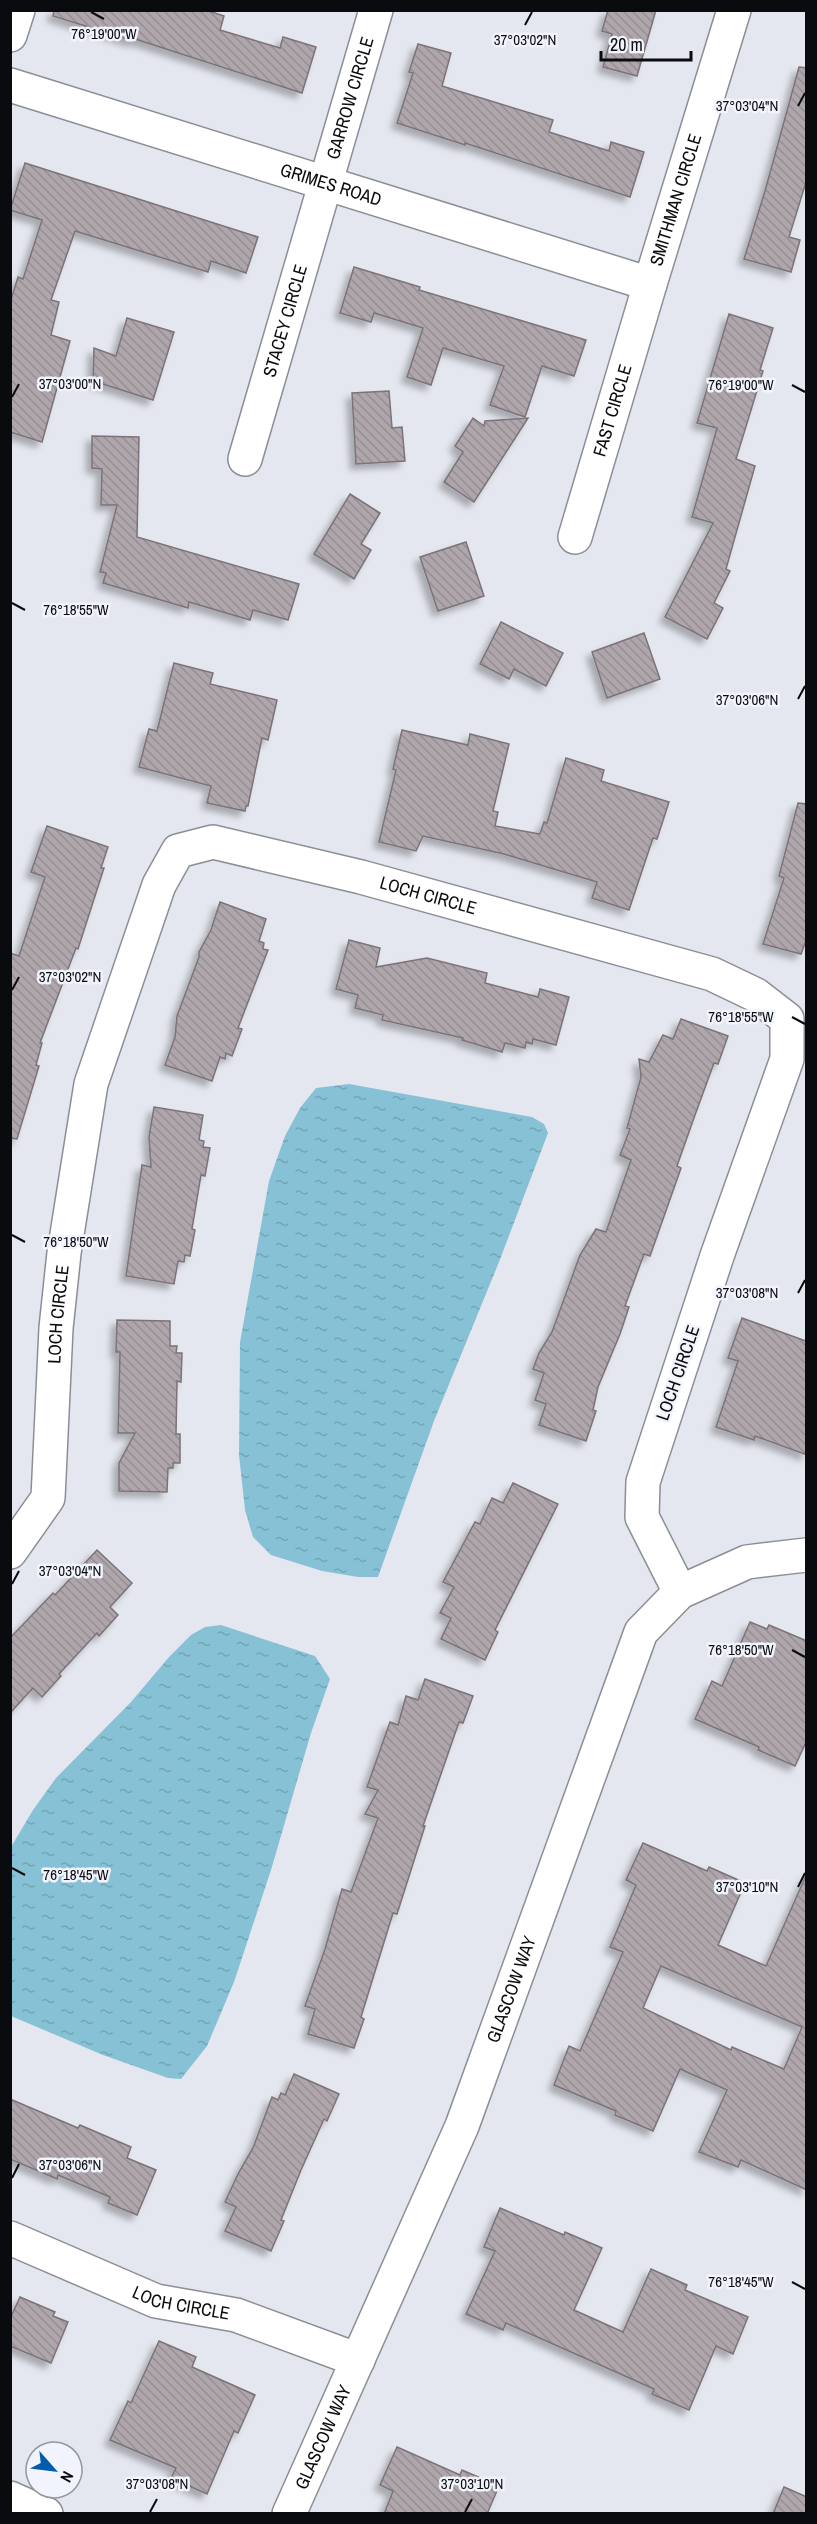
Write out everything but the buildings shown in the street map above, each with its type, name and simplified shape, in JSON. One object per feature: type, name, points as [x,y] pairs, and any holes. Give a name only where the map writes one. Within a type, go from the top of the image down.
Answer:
[{"type":"street","points":[[10,35],[18,10]]},
{"type":"street","name":"GARROW CIRCLE","points":[[325,184],[376,10]]},
{"type":"street","name":"SMITHMAN CIRCLE","points":[[650,284],[734,10]]},
{"type":"street","name":"GRIMES ROAD","points":[[10,85],[650,284]]},
{"type":"street","name":"STACEY CIRCLE","points":[[245,459],[325,184]]},
{"type":"street","name":"FAST CIRCLE","points":[[575,537],[650,284]]},
{"type":"street","name":"LOCH CIRCLE","points":[[10,1552],[48,1498],[56,1328],[64,1253],[91,1084],[159,885],[178,851],[213,842],[372,880],[712,974],[756,995],[787,1019],[787,1059],[717,1256],[643,1482],[642,1517],[680,1592]]},
{"type":"street","name":"GLASCOW WAY","points":[[289,2514],[462,2126],[640,1632],[680,1592],[747,1562],[807,1555]]},
{"type":"street","name":"LOCH CIRCLE","points":[[10,2238],[156,2301],[236,2315],[358,2360]]},
{"type":"street","points":[[10,2498],[46,2514]]},
{"type":"water","points":[[349,1084],[532,1117],[544,1124],[548,1133],[499,1262],[434,1421],[378,1577],[358,1577],[322,1571],[271,1555],[253,1537],[245,1510],[239,1455],[240,1342],[269,1181],[285,1136],[300,1108],[316,1088]]},
{"type":"water","points":[[221,1625],[315,1656],[330,1679],[311,1733],[271,1870],[234,1982],[207,2046],[181,2079],[168,2078],[103,2055],[11,2016],[11,1847],[56,1778],[131,1702],[169,1657],[191,1635],[205,1627]]}]
